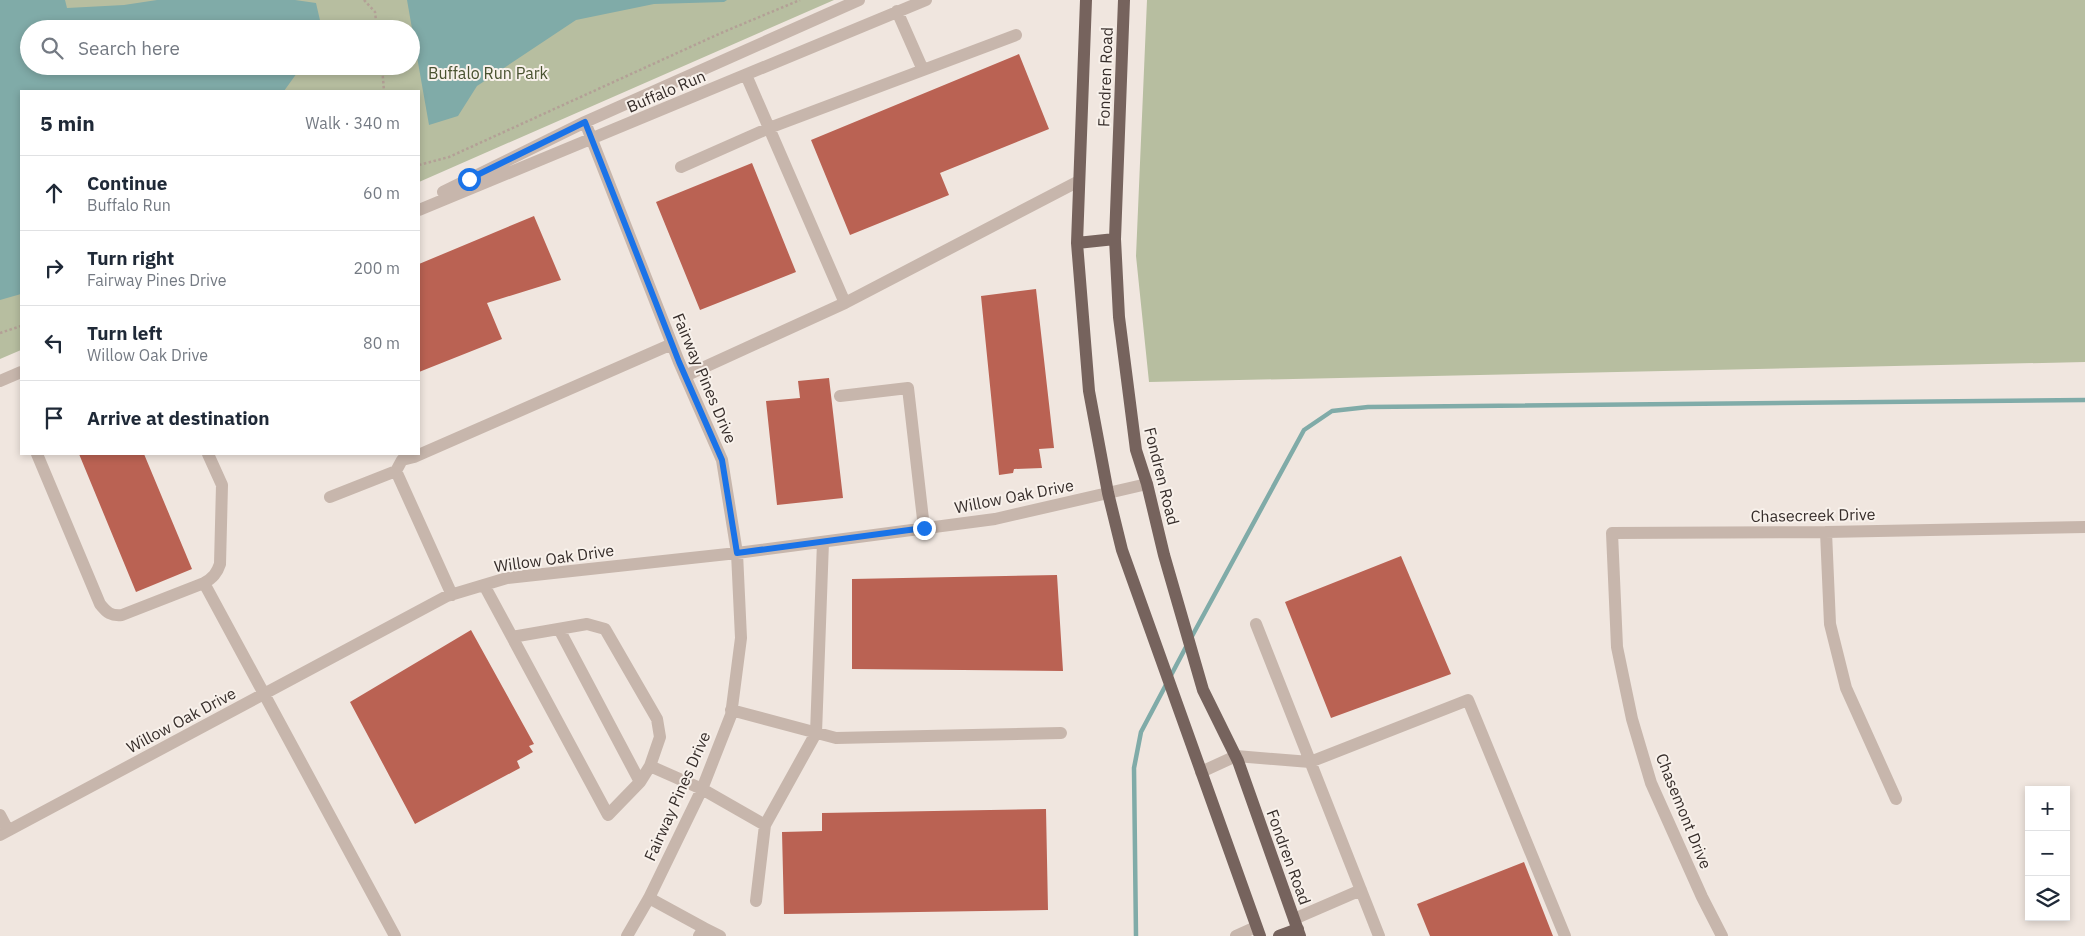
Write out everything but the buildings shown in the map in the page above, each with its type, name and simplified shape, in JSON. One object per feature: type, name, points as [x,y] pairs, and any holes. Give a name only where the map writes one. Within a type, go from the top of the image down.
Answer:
[{"type":"main road","name":"Fondren Road","points":[[1086,0],[1078,243],[1089,391],[1108,493],[1122,550],[1258,931]]},
{"type":"main road","name":"Fondren Road","points":[[1124,0],[1114,239],[1119,317],[1136,450],[1203,690],[1236,756],[1297,928]]},
{"type":"main road","points":[[1078,243],[1114,239]]},
{"type":"main road","points":[[1279,936],[1297,928]]},
{"type":"street","name":"Buffalo Run","points":[[420,204],[585,122],[859,0]]},
{"type":"street","name":"Buffalo Run","points":[[420,210],[897,12],[919,1]]},
{"type":"street","points":[[897,12],[923,70]]},
{"type":"street","points":[[681,167],[769,128],[1016,35]]},
{"type":"street","points":[[746,74],[845,302]]},
{"type":"street","name":"Fairway Pines Drive","points":[[585,122],[672,344],[722,460],[737,553],[741,638],[731,710],[702,789],[649,898],[627,936]]},
{"type":"street","points":[[685,376],[845,302],[1080,181]]},
{"type":"street","points":[[420,452],[672,344]]},
{"type":"street","points":[[0,381],[20,372]]},
{"type":"street","points":[[840,396],[908,388],[924,528]]},
{"type":"street","points":[[37,455],[100,604],[106,612],[113,616],[122,615],[204,583],[212,578],[220,564],[222,485],[208,455]]},
{"type":"street","points":[[330,498],[396,471],[402,460],[414,455]]},
{"type":"street","points":[[396,471],[452,595]]},
{"type":"street","name":"Willow Oak Drive","points":[[4,833],[452,595],[484,585],[507,578],[737,553],[996,519],[1147,484]]},
{"type":"street","name":"Chasecreek Drive","points":[[1615,604],[1612,533],[1826,532],[2085,527]]},
{"type":"street","points":[[1826,532],[1830,624],[1846,688],[1896,799]]},
{"type":"street","points":[[756,901],[765,826],[816,733],[823,542]]},
{"type":"street","points":[[204,583],[395,936]]},
{"type":"street","points":[[484,585],[512,637],[608,815],[640,782],[650,766],[660,737],[657,719],[605,628],[587,624],[512,637]]},
{"type":"street","name":"Chasemont Drive","points":[[1615,604],[1617,647],[1632,720],[1651,783],[1702,897],[1722,936]]},
{"type":"street","points":[[1256,624],[1379,936]]},
{"type":"street","points":[[559,629],[640,782]]},
{"type":"street","points":[[1201,772],[1236,756],[1310,762],[1468,700],[1565,936]]},
{"type":"street","points":[[731,710],[836,738],[1060,733]]},
{"type":"street","points":[[650,766],[702,789],[765,826]]},
{"type":"street","points":[[0,815],[4,833]]},
{"type":"street","points":[[1297,928],[1361,890]]},
{"type":"street","points":[[649,898],[701,932],[720,936]]},
{"type":"street","points":[[1236,936],[1258,931]]},
{"type":"path","points":[[364,0],[375,12],[376,20]]},
{"type":"path","points":[[420,165],[449,157],[721,33],[800,0]]},
{"type":"path","points":[[383,75],[384,90]]},
{"type":"path","points":[[0,333],[20,326]]},
{"type":"green space","name":"Buffalo Run Park","points":[[0,0],[834,0],[420,182],[420,90],[20,90],[20,350],[0,359]]},
{"type":"green space","points":[[1147,0],[2085,0],[2085,362],[1149,382],[1136,256]]},
{"type":"water","points":[[0,0],[65,0],[67,8],[124,5],[157,0],[295,0],[316,3],[320,20],[20,20],[20,75],[296,75],[285,90],[20,90],[20,294],[0,300]]},
{"type":"water","points":[[407,0],[727,0],[724,2],[654,4],[576,20],[477,86],[458,116],[429,125],[420,74],[420,20],[411,20]]},
{"type":"waterway","points":[[1191,638],[1304,430],[1332,411],[1368,407],[2085,400]]},
{"type":"waterway","points":[[1136,936],[1134,768],[1141,732],[1187,645]]},
{"type":"route","points":[[469,179],[585,122],[679,362],[722,460],[737,553],[924,528]]}]
